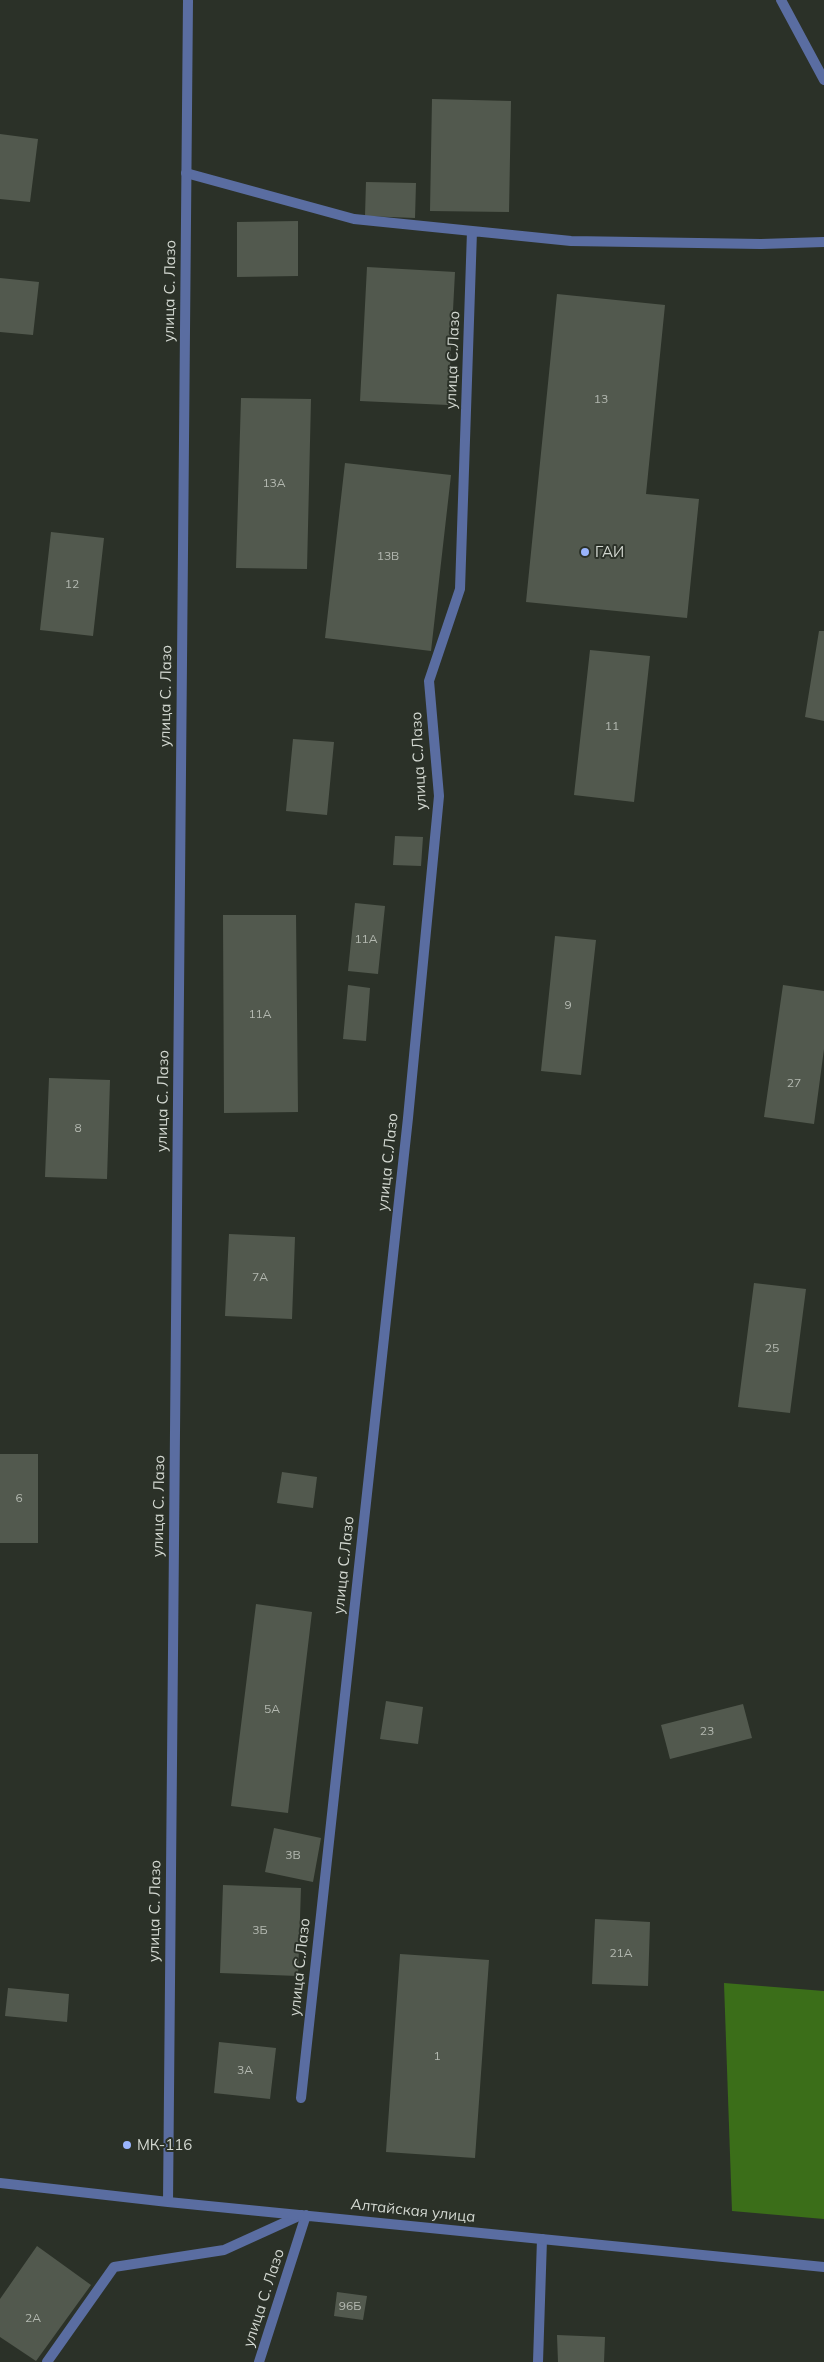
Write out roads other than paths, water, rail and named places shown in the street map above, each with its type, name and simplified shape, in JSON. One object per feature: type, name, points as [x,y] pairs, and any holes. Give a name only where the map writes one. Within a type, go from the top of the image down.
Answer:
[{"type":"street","name":"улица С. Лазо","points":[[168,2202],[187,0]]},
{"type":"street","points":[[781,0],[824,80]]},
{"type":"street","points":[[186,173],[354,219],[571,241],[761,244],[824,242]]},
{"type":"street","name":"улица С.Лазо","points":[[301,2098],[408,1118],[437,815],[438,796],[429,681],[460,589],[472,231]]},
{"type":"street","name":"Алтайская улица","points":[[0,2182],[168,2202],[824,2267]]},
{"type":"street","points":[[47,2362],[114,2267],[224,2250],[303,2215]]},
{"type":"street","name":"улица С. Лазо","points":[[259,2362],[303,2215]]},
{"type":"street","points":[[538,2362],[542,2239]]},
{"type":"place","name":"ГАИ","points":[[585,552]]},
{"type":"place","name":"МК-116","points":[[127,2145]]}]
